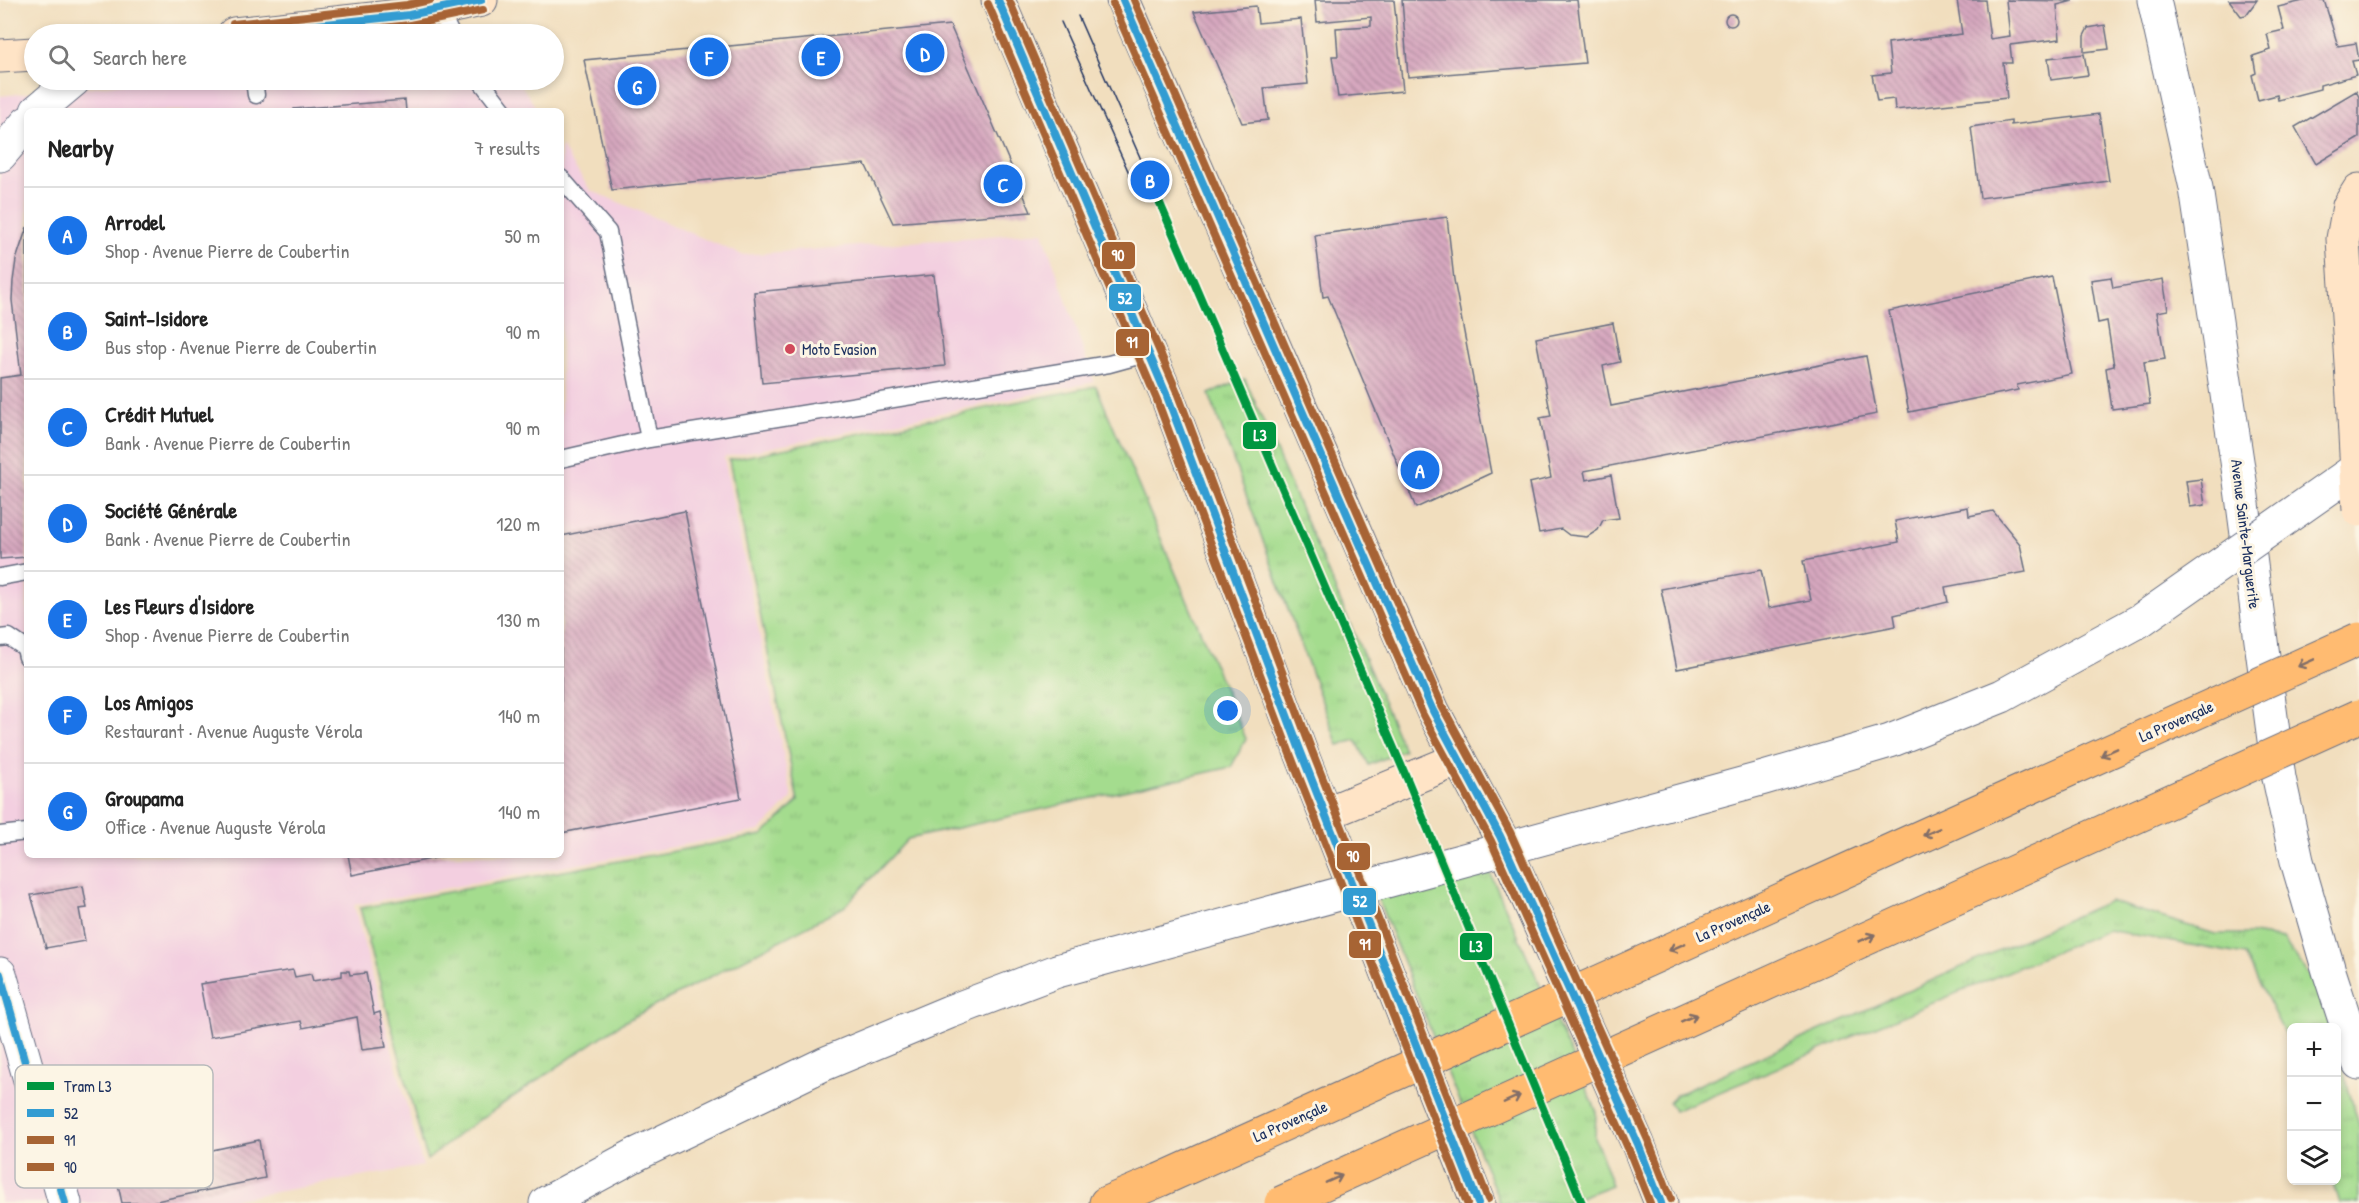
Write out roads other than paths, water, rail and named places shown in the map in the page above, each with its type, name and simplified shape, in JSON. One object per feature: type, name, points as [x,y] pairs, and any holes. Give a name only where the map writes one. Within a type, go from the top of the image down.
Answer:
[{"type":"highway","name":"La Provençale","points":[[1106,1203],[2359,639]]},
{"type":"highway","points":[[1281,1203],[2359,716]]},
{"type":"main road","points":[[330,24],[409,15],[445,22],[481,0]]},
{"type":"main road","points":[[998,0],[1167,396],[1325,814],[1478,1203]]},
{"type":"main road","points":[[1123,0],[1433,711],[1500,836],[1638,1144],[1661,1203]]},
{"type":"main road","points":[[0,56],[24,55]]},
{"type":"main road","points":[[2359,190],[2349,206],[2343,239],[2359,510]]},
{"type":"main road","points":[[1325,814],[1459,759]]},
{"type":"street","name":"Avenue Sainte-Marguerite","points":[[2154,0],[2196,188],[2240,481],[2279,778],[2297,861],[2359,1063]]},
{"type":"street","points":[[41,108],[62,90]]},
{"type":"street","points":[[0,155],[24,127]]},
{"type":"street","points":[[546,1203],[637,1154],[824,1064],[1056,971],[1764,778],[1890,741],[1971,709],[2002,696],[2141,620],[2359,467]]},
{"type":"street","points":[[0,974],[26,1065]]},
{"type":"street","points":[[61,1188],[65,1203]]},
{"type":"lane","points":[[488,90],[502,108]]},
{"type":"lane","points":[[564,181],[608,232],[649,439]]},
{"type":"lane","points":[[564,458],[649,439],[1109,364],[1149,353]]},
{"type":"lane","points":[[0,577],[24,573]]},
{"type":"lane","points":[[0,638],[9,637],[24,647]]},
{"type":"lane","points":[[0,835],[24,832]]},
{"type":"tram line","points":[[1078,16],[1150,180]]},
{"type":"tram line","points":[[1061,22],[1134,184]]},
{"type":"tram line","name":"L3","points":[[1150,180],[1408,781],[1582,1203]]},
{"type":"place","name":"Société Générale","points":[[925,53]]},
{"type":"place","name":"Los Amigos","points":[[709,57]]},
{"type":"place","name":"Les Fleurs d'Isidore","points":[[821,57]]},
{"type":"place","name":"Groupama","points":[[637,86]]},
{"type":"place","name":"Saint-Isidore","points":[[1150,180]]},
{"type":"place","name":"Crédit Mutuel","points":[[1003,184]]},
{"type":"place","name":"Moto Evasion","points":[[790,349]]},
{"type":"place","name":"Arrodel","points":[[1420,470]]}]
